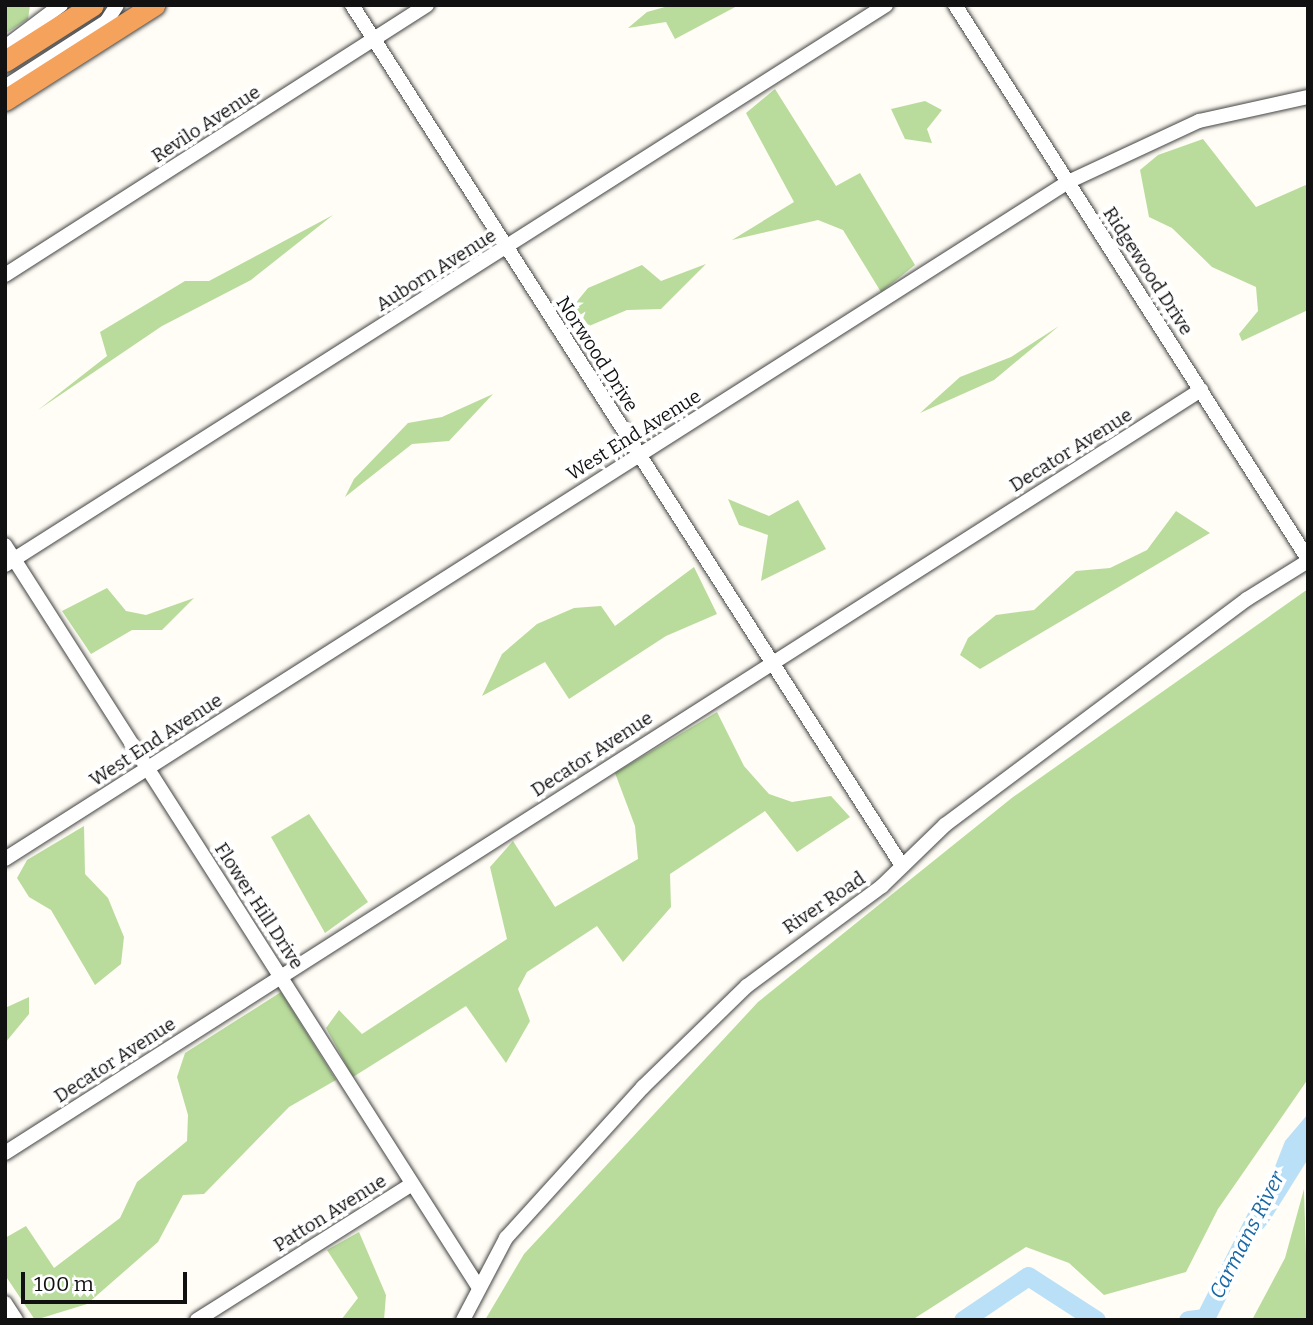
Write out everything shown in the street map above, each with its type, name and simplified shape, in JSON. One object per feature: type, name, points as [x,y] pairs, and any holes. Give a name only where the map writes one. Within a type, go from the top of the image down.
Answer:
[{"type":"highway","points":[[5,61],[93,5]]},
{"type":"highway","points":[[5,100],[154,5]]},
{"type":"street","points":[[5,47],[61,5]]},
{"type":"street","points":[[5,87],[106,22],[117,5]]},
{"type":"street","name":"Norwood Drive","points":[[352,5],[901,864]]},
{"type":"street","name":"Revilo Avenue","points":[[5,275],[427,5]]},
{"type":"street","name":"Auborn Avenue","points":[[10,563],[886,5]]},
{"type":"street","name":"Ridgewood Drive","points":[[955,5],[1308,560]]},
{"type":"street","name":"West End Avenue","points":[[5,859],[1068,182],[1199,121],[1308,97]]},
{"type":"street","name":"Decator Avenue","points":[[5,1153],[1201,390]]},
{"type":"street","name":"Flower Hill Drive","points":[[5,545],[10,563],[147,768],[480,1288]]},
{"type":"street","name":"River Road","points":[[463,1320],[506,1238],[643,1087],[785,953],[882,886],[901,864],[1247,599],[1308,560]]},
{"type":"street","name":"Patton Avenue","points":[[197,1320],[412,1184]]},
{"type":"street","points":[[5,1303],[16,1320]]},
{"type":"green space","points":[[5,5],[30,5],[28,19],[5,34]]},
{"type":"green space","points":[[672,5],[739,5],[675,39],[666,22],[628,28],[647,12]]},
{"type":"green space","points":[[775,89],[836,186],[860,173],[915,265],[881,292],[843,230],[818,220],[732,240],[794,202],[746,113]]},
{"type":"green space","points":[[925,101],[942,110],[927,129],[932,143],[905,139],[891,109]]},
{"type":"green space","points":[[1203,139],[1256,207],[1308,184],[1308,310],[1242,341],[1239,334],[1258,311],[1256,287],[1212,267],[1172,228],[1149,217],[1140,170],[1158,155]]},
{"type":"green space","points":[[333,215],[251,280],[162,326],[38,410],[107,356],[100,332],[185,281],[209,281]]},
{"type":"green space","points":[[706,264],[661,309],[627,310],[589,326],[574,305],[588,288],[642,265],[661,281]]},
{"type":"green space","points":[[1059,326],[994,380],[920,413],[960,377],[1011,357]]},
{"type":"green space","points":[[493,394],[449,441],[412,444],[345,497],[354,479],[408,423],[442,417]]},
{"type":"green space","points":[[728,499],[769,516],[798,500],[826,549],[761,581],[768,535],[739,525]]},
{"type":"green space","points":[[1176,511],[1210,533],[980,669],[960,655],[968,638],[996,615],[1034,610],[1076,571],[1110,568],[1147,550]]},
{"type":"green space","points":[[694,567],[717,614],[666,636],[569,699],[545,662],[482,696],[502,654],[537,624],[574,608],[601,606],[615,626]]},
{"type":"green space","points":[[107,588],[126,611],[146,615],[194,598],[162,630],[132,630],[91,654],[62,611]]},
{"type":"green space","points":[[1308,589],[1308,1079],[1218,1209],[1186,1272],[1104,1295],[1069,1263],[1026,1247],[912,1320],[485,1320],[524,1254],[758,1002],[1013,797]]},
{"type":"green space","points":[[717,712],[744,766],[769,794],[792,802],[831,796],[850,817],[797,852],[765,811],[670,874],[671,907],[623,962],[597,926],[527,972],[518,989],[530,1021],[506,1063],[466,1006],[353,1077],[326,1028],[339,1010],[362,1034],[507,939],[490,867],[513,841],[555,907],[638,859],[635,826],[615,773]]},
{"type":"green space","points":[[309,814],[368,902],[325,933],[271,837]]},
{"type":"green space","points":[[84,826],[85,874],[108,898],[124,937],[121,964],[95,985],[51,910],[29,897],[17,878],[27,860]]},
{"type":"green space","points":[[281,992],[336,1080],[289,1107],[204,1194],[183,1195],[158,1242],[87,1304],[35,1320],[5,1275],[5,1238],[26,1226],[54,1268],[120,1218],[137,1182],[187,1141],[188,1115],[177,1077],[185,1053]]},
{"type":"green space","points":[[29,997],[29,1014],[5,1043],[5,1008]]},
{"type":"green space","points":[[1304,1189],[1308,1320],[1252,1320],[1285,1258]]},
{"type":"green space","points":[[359,1232],[386,1295],[384,1320],[341,1320],[358,1298],[327,1250]]},
{"type":"water","points":[[1308,1114],[1308,1159],[1268,1223],[1241,1254],[1285,1141]]},
{"type":"waterway","name":"Carmans River","points":[[1188,1320],[1205,1318],[1263,1203]]},
{"type":"waterway","name":"Carmans River","points":[[963,1320],[1028,1276],[1096,1320]]}]
